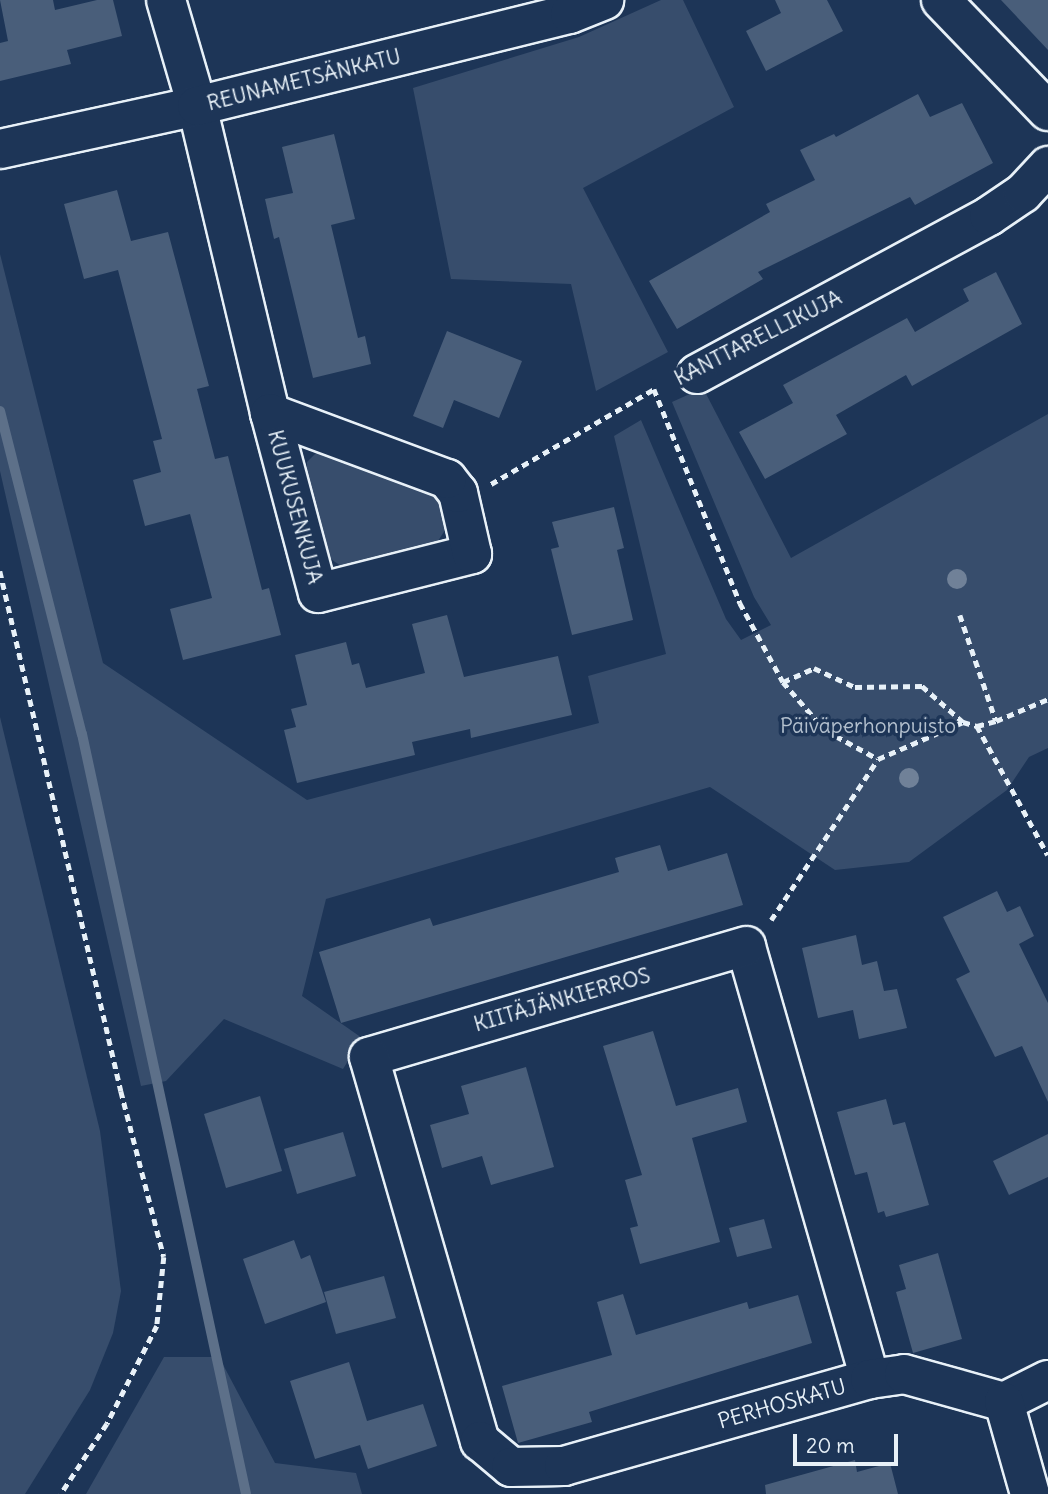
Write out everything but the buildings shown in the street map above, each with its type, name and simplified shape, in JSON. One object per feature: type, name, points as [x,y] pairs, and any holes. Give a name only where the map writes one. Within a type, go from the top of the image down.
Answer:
[{"type":"street","name":"KUUKUSENKUJA","points":[[166,0],[197,106],[270,413],[318,593],[472,554],[458,492],[447,479],[270,413]]},
{"type":"street","name":"REUNAMETSÄNKATU","points":[[0,149],[197,106],[570,14],[604,0]]},
{"type":"street","points":[[941,0],[1048,111]]},
{"type":"street","name":"KANTTARELLIKUJA","points":[[697,374],[989,216],[1023,193],[1048,166]]},
{"type":"street","points":[[746,946],[870,1379]]},
{"type":"street","name":"KIITÄJÄNKIERROS","points":[[511,1467],[480,1441],[369,1057],[746,946]]},
{"type":"street","name":"PERHOSKATU","points":[[511,1467],[567,1480],[870,1379],[904,1374],[1004,1402]]},
{"type":"street","points":[[1030,1494],[1004,1402],[1048,1380]]},
{"type":"path","name":"KANTTARELLIKUJA","points":[[458,492],[486,486],[654,389],[697,374]]},
{"type":"path","points":[[654,389],[740,603],[783,682],[825,730],[878,759]]},
{"type":"path","points":[[0,571],[121,1091],[164,1257],[157,1326],[107,1424],[61,1494]]},
{"type":"path","points":[[960,615],[996,721]]},
{"type":"path","points":[[783,682],[814,668],[855,687],[922,686],[962,722],[977,726],[1048,699]]},
{"type":"path","points":[[746,946],[767,925],[878,759],[962,722]]},
{"type":"path","points":[[977,726],[1048,855]]},
{"type":"green space","points":[[661,0],[683,0],[734,107],[583,188],[668,352],[596,391],[571,284],[451,279],[413,88],[579,37]]},
{"type":"green space","name":"Päiväperhonpuisto","points":[[0,254],[103,663],[307,800],[599,723],[588,676],[666,654],[614,436],[641,420],[726,619],[741,640],[771,625],[754,597],[672,402],[703,388],[791,558],[1048,414],[1048,748],[1029,757],[1007,790],[909,862],[835,870],[710,787],[326,899],[302,996],[362,1038],[343,1069],[224,1019],[166,1081],[141,1086],[0,471]]},
{"type":"green space","points":[[324,452],[425,490],[438,499],[447,527],[438,541],[343,567],[335,562],[330,558],[307,477],[307,462],[316,453]]},
{"type":"green space","points":[[0,717],[100,1131],[121,1291],[113,1333],[90,1390],[25,1494],[0,1494]]},
{"type":"green space","points":[[164,1357],[219,1357],[275,1463],[356,1473],[362,1494],[86,1494]]},
{"type":"waterway","points":[[0,411],[82,734],[246,1494]]}]
